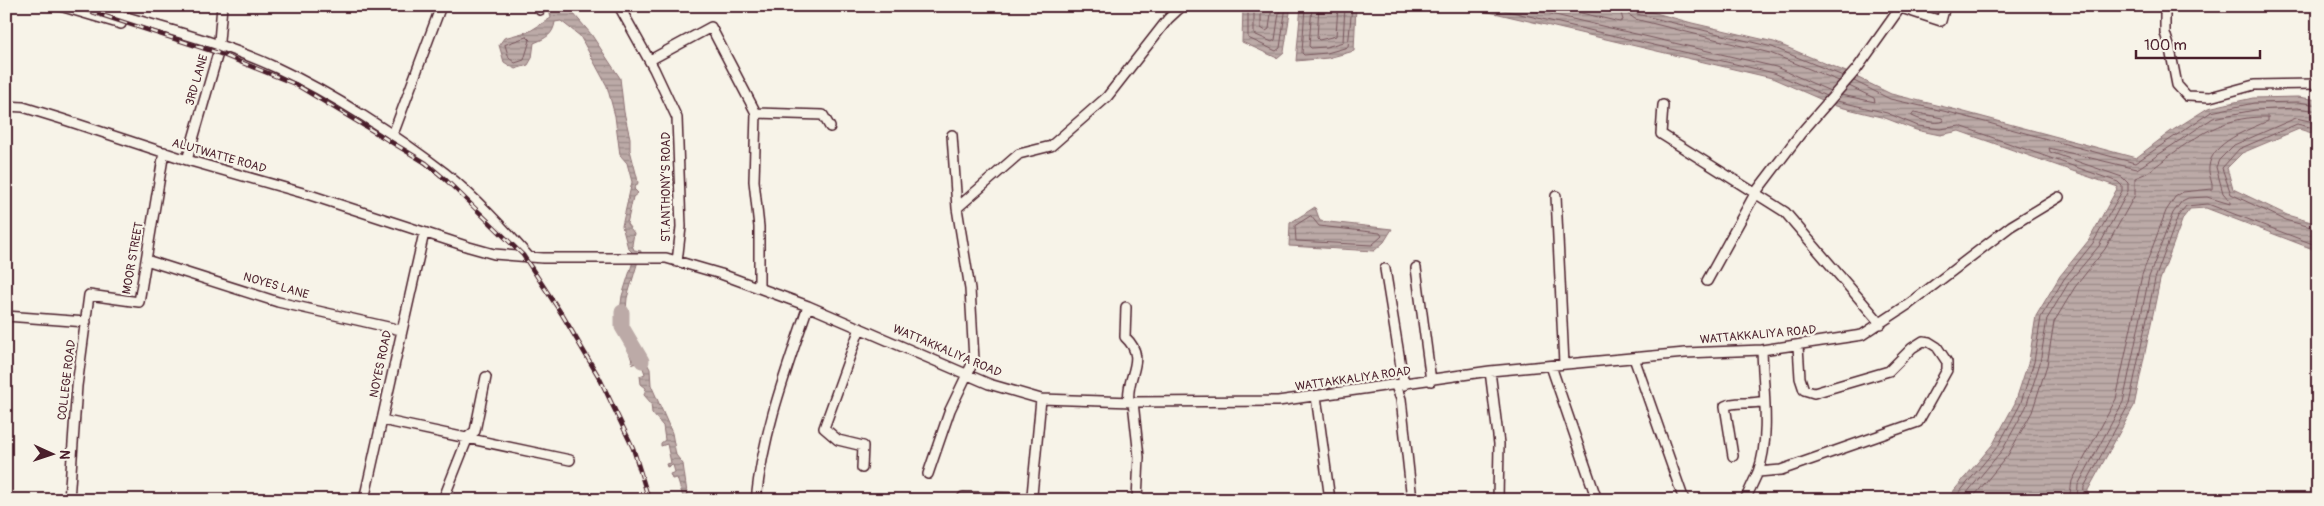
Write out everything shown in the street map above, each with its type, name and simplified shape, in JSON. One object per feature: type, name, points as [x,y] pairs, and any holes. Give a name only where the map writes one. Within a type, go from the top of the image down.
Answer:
[{"type":"street","points":[[60,6],[121,24]]},
{"type":"street","points":[[90,6],[219,45],[277,68],[320,90],[446,174],[528,256]]},
{"type":"street","name":"3RD LANE","points":[[187,160],[208,92],[219,45],[222,6]]},
{"type":"street","points":[[395,129],[441,6]]},
{"type":"street","name":"ST.ANTHONY'S ROAD","points":[[619,6],[650,60],[677,118],[680,227],[677,262]]},
{"type":"street","points":[[957,208],[1019,154],[1051,146],[1108,98],[1168,18],[1182,6]]},
{"type":"street","points":[[1706,281],[1756,192],[1801,133],[1856,70],[1897,7],[1940,21],[1945,6]]},
{"type":"street","points":[[2165,6],[2165,33],[2177,85],[2187,96],[2210,97],[2254,85],[2318,84]]},
{"type":"street","points":[[650,60],[711,27],[756,113],[754,181],[758,227],[759,288]]},
{"type":"street","points":[[1663,105],[1661,134],[1785,212],[1881,324]]},
{"type":"street","name":"ALUTWATTE ROAD","points":[[6,106],[23,107],[187,160],[310,195],[424,233]]},
{"type":"street","points":[[756,113],[823,116],[830,127]]},
{"type":"street","points":[[928,474],[950,410],[974,360],[970,289],[957,208],[952,136]]},
{"type":"street","name":"MOOR STREET","points":[[86,322],[89,295],[139,302],[164,152]]},
{"type":"street","points":[[1556,196],[1564,364]]},
{"type":"street","name":"WATTAKKALIYA ROAD","points":[[424,233],[494,254],[543,258],[666,258],[721,274],[808,306],[989,384],[1041,399],[1131,402],[1278,401],[1400,386],[1490,371],[1684,353],[1762,350],[1862,335],[1881,324],[2011,226],[2059,197]]},
{"type":"street","name":"NOYES ROAD","points":[[364,500],[424,233]]},
{"type":"street","name":"NOYES LANE","points":[[146,260],[278,302],[401,330]]},
{"type":"street","points":[[1416,268],[1431,381]]},
{"type":"street","points":[[1385,269],[1412,500]]},
{"type":"street","points":[[756,500],[759,464],[768,425],[808,306]]},
{"type":"street","points":[[1126,308],[1125,338],[1136,349],[1136,362],[1128,396],[1131,402],[1139,457],[1137,500]]},
{"type":"street","points":[[6,316],[86,322]]},
{"type":"street","name":"COLLEGE ROAD","points":[[69,500],[76,396],[86,322]]},
{"type":"street","points":[[860,328],[824,428],[838,440],[864,446],[862,468]]},
{"type":"street","points":[[1758,472],[1781,470],[1918,422],[1948,370],[1947,362],[1937,347],[1929,342],[1923,342],[1912,348],[1890,371],[1814,393],[1804,390],[1800,378],[1798,346]]},
{"type":"street","points":[[1745,500],[1763,460],[1764,401],[1762,350]]},
{"type":"street","points":[[1634,358],[1684,500]]},
{"type":"street","points":[[1552,366],[1597,500]]},
{"type":"street","points":[[1490,371],[1499,444],[1498,500]]},
{"type":"street","points":[[443,500],[468,437],[475,431],[486,377]]},
{"type":"street","points":[[1316,396],[1330,500]]},
{"type":"street","points":[[963,500],[962,496],[1027,498],[1032,495],[1041,399]]},
{"type":"street","points":[[1733,456],[1725,406],[1764,401]]},
{"type":"street","points":[[382,420],[570,460]]},
{"type":"water","points":[[548,6],[567,6],[591,34],[620,78],[624,112],[630,138],[630,150],[638,183],[634,189],[638,193],[633,197],[627,224],[634,233],[632,245],[634,250],[641,251],[627,298],[625,322],[650,369],[651,385],[672,433],[676,455],[683,464],[688,500],[684,500],[677,478],[672,479],[670,474],[675,472],[673,465],[667,467],[666,464],[671,463],[667,444],[661,446],[661,443],[665,440],[663,426],[652,413],[651,403],[644,395],[646,388],[641,384],[640,376],[645,374],[641,362],[633,364],[629,352],[633,338],[618,326],[622,296],[635,255],[628,248],[622,226],[632,182],[627,163],[620,155],[615,116],[607,86],[580,36],[561,21],[555,22],[553,30],[548,36],[534,43],[532,58],[528,65],[515,69],[504,62],[499,45],[504,38],[530,31],[551,18]]},
{"type":"water","points":[[1243,6],[1291,6],[1284,52],[1277,58],[1242,42]]},
{"type":"water","points":[[1301,6],[1356,6],[1354,51],[1328,58],[1296,61]]},
{"type":"water","points":[[1455,6],[1630,6],[1774,42],[1846,72],[1891,94],[2136,158],[2170,132],[2208,108],[2253,98],[2298,97],[2318,100],[2318,135],[2299,129],[2242,153],[2227,168],[2233,189],[2287,215],[2318,224],[2318,251],[2206,208],[2190,209],[2183,218],[2160,280],[2134,406],[2088,490],[2088,500],[1946,500],[1993,444],[2015,403],[2029,360],[2036,316],[2060,276],[2089,240],[2118,187],[1959,131],[1940,135],[1916,130],[1885,118],[1836,106],[1772,78],[1499,14]]},
{"type":"water","points":[[1315,207],[1320,221],[1392,229],[1384,242],[1374,251],[1289,246],[1290,223]]},
{"type":"waterway","points":[[622,312],[622,327],[642,361]]},
{"type":"railway","points":[[74,6],[218,53],[295,84],[426,163],[446,180],[523,255],[563,316],[600,379],[633,448],[649,500]]}]
